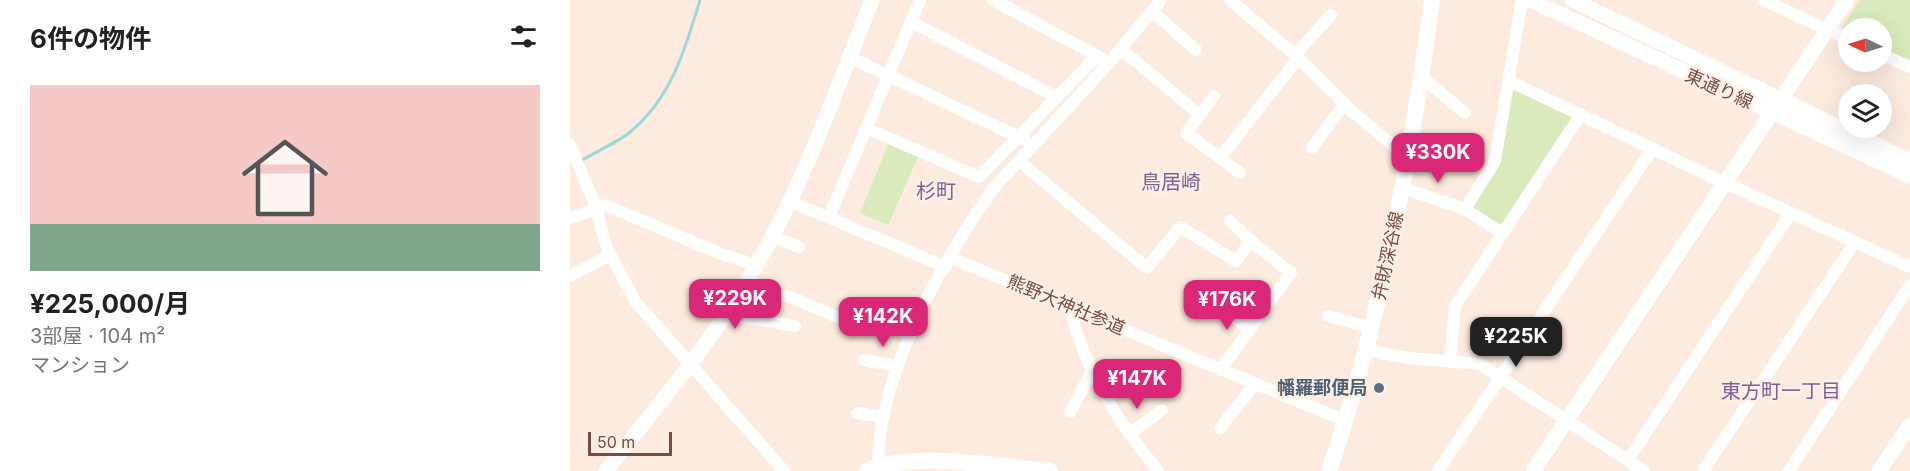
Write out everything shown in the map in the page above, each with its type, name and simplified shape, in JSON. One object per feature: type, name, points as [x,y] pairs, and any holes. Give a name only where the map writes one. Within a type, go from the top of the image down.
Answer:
[{"type":"main road","name":"弁財深谷線","points":[[1329,471],[1367,350],[1403,188],[1422,77],[1432,0]]},
{"type":"main road","points":[[874,469],[932,461],[1050,471]]},
{"type":"street","points":[[606,471],[690,364],[746,283],[789,201],[872,0]]},
{"type":"street","points":[[829,217],[920,0]]},
{"type":"street","points":[[993,0],[1109,63]]},
{"type":"street","points":[[874,469],[897,366],[910,334],[992,190],[1109,63],[1161,0]]},
{"type":"street","points":[[1230,0],[1297,56],[1345,104],[1408,158]]},
{"type":"street","points":[[1465,209],[1495,161],[1522,0]]},
{"type":"street","name":"東通り線","points":[[1530,0],[1910,176]]},
{"type":"street","name":"東通り線","points":[[1572,0],[1601,16],[1781,98],[1910,161]]},
{"type":"street","points":[[1763,0],[1838,34]]},
{"type":"street","points":[[1533,471],[1847,0]]},
{"type":"street","points":[[1152,11],[1196,50]]},
{"type":"street","points":[[1220,158],[1331,15]]},
{"type":"street","points":[[911,22],[1057,97]]},
{"type":"street","points":[[1121,49],[1200,114]]},
{"type":"street","points":[[866,128],[979,177],[1097,56]]},
{"type":"street","points":[[849,57],[1033,144]]},
{"type":"street","points":[[1892,59],[1910,67]]},
{"type":"street","points":[[1422,77],[1465,113]]},
{"type":"street","points":[[1509,81],[1910,267]]},
{"type":"street","points":[[1214,96],[1186,133],[1240,173]]},
{"type":"street","points":[[1312,148],[1345,104]]},
{"type":"street","points":[[1450,362],[1455,306],[1581,114]]},
{"type":"street","points":[[570,145],[579,162],[610,255],[635,301],[784,471]]},
{"type":"street","points":[[1438,471],[1653,148]]},
{"type":"street","points":[[1019,160],[1147,268],[1180,227],[1236,261],[1251,241]]},
{"type":"street","points":[[1403,188],[1465,209],[1503,234]]},
{"type":"street","name":"熊野大神社参道","points":[[789,201],[1070,307],[1346,421]]},
{"type":"street","points":[[570,218],[595,207],[608,206],[721,254],[756,265]]},
{"type":"street","points":[[1628,460],[1791,213]]},
{"type":"street","points":[[1220,370],[1291,273],[1230,221]]},
{"type":"street","points":[[772,236],[799,248]]},
{"type":"street","points":[[1703,471],[1856,242]]},
{"type":"street","points":[[570,276],[610,255]]},
{"type":"street","points":[[746,283],[754,288],[791,297],[845,326],[876,324],[910,334]]},
{"type":"street","points":[[1789,471],[1910,285]]},
{"type":"street","points":[[1070,307],[1076,335],[1093,370],[1129,434],[1158,471]]},
{"type":"street","points":[[1222,309],[1249,329]]},
{"type":"street","points":[[726,314],[795,326]]},
{"type":"street","points":[[1328,316],[1372,328]]},
{"type":"street","points":[[1367,350],[1408,358],[1480,364],[1502,376],[1644,471]]},
{"type":"street","points":[[864,360],[897,366]]},
{"type":"street","points":[[1070,412],[1093,370]]},
{"type":"street","points":[[1220,428],[1255,384]]},
{"type":"street","points":[[1129,434],[1162,410]]},
{"type":"street","points":[[857,413],[884,417]]},
{"type":"street","points":[[1879,471],[1910,425]]},
{"type":"green space","points":[[1860,0],[1910,0],[1910,62],[1892,53],[1892,18],[1848,18]]},
{"type":"green space","points":[[1514,89],[1570,115],[1572,119],[1503,223],[1498,224],[1473,208],[1472,203],[1499,163],[1510,91]]},
{"type":"green space","points":[[889,142],[919,155],[888,225],[860,213]]},
{"type":"waterway","points":[[581,161],[629,133],[656,105],[675,72],[700,0]]},
{"type":"place","name":"幡羅郵便局","points":[[1379,388]]},
{"type":"district","name":"鳥居崎","points":[[1171,182]]},
{"type":"district","name":"杉町","points":[[936,191]]},
{"type":"district","name":"東方町一丁目","points":[[1781,391]]}]
